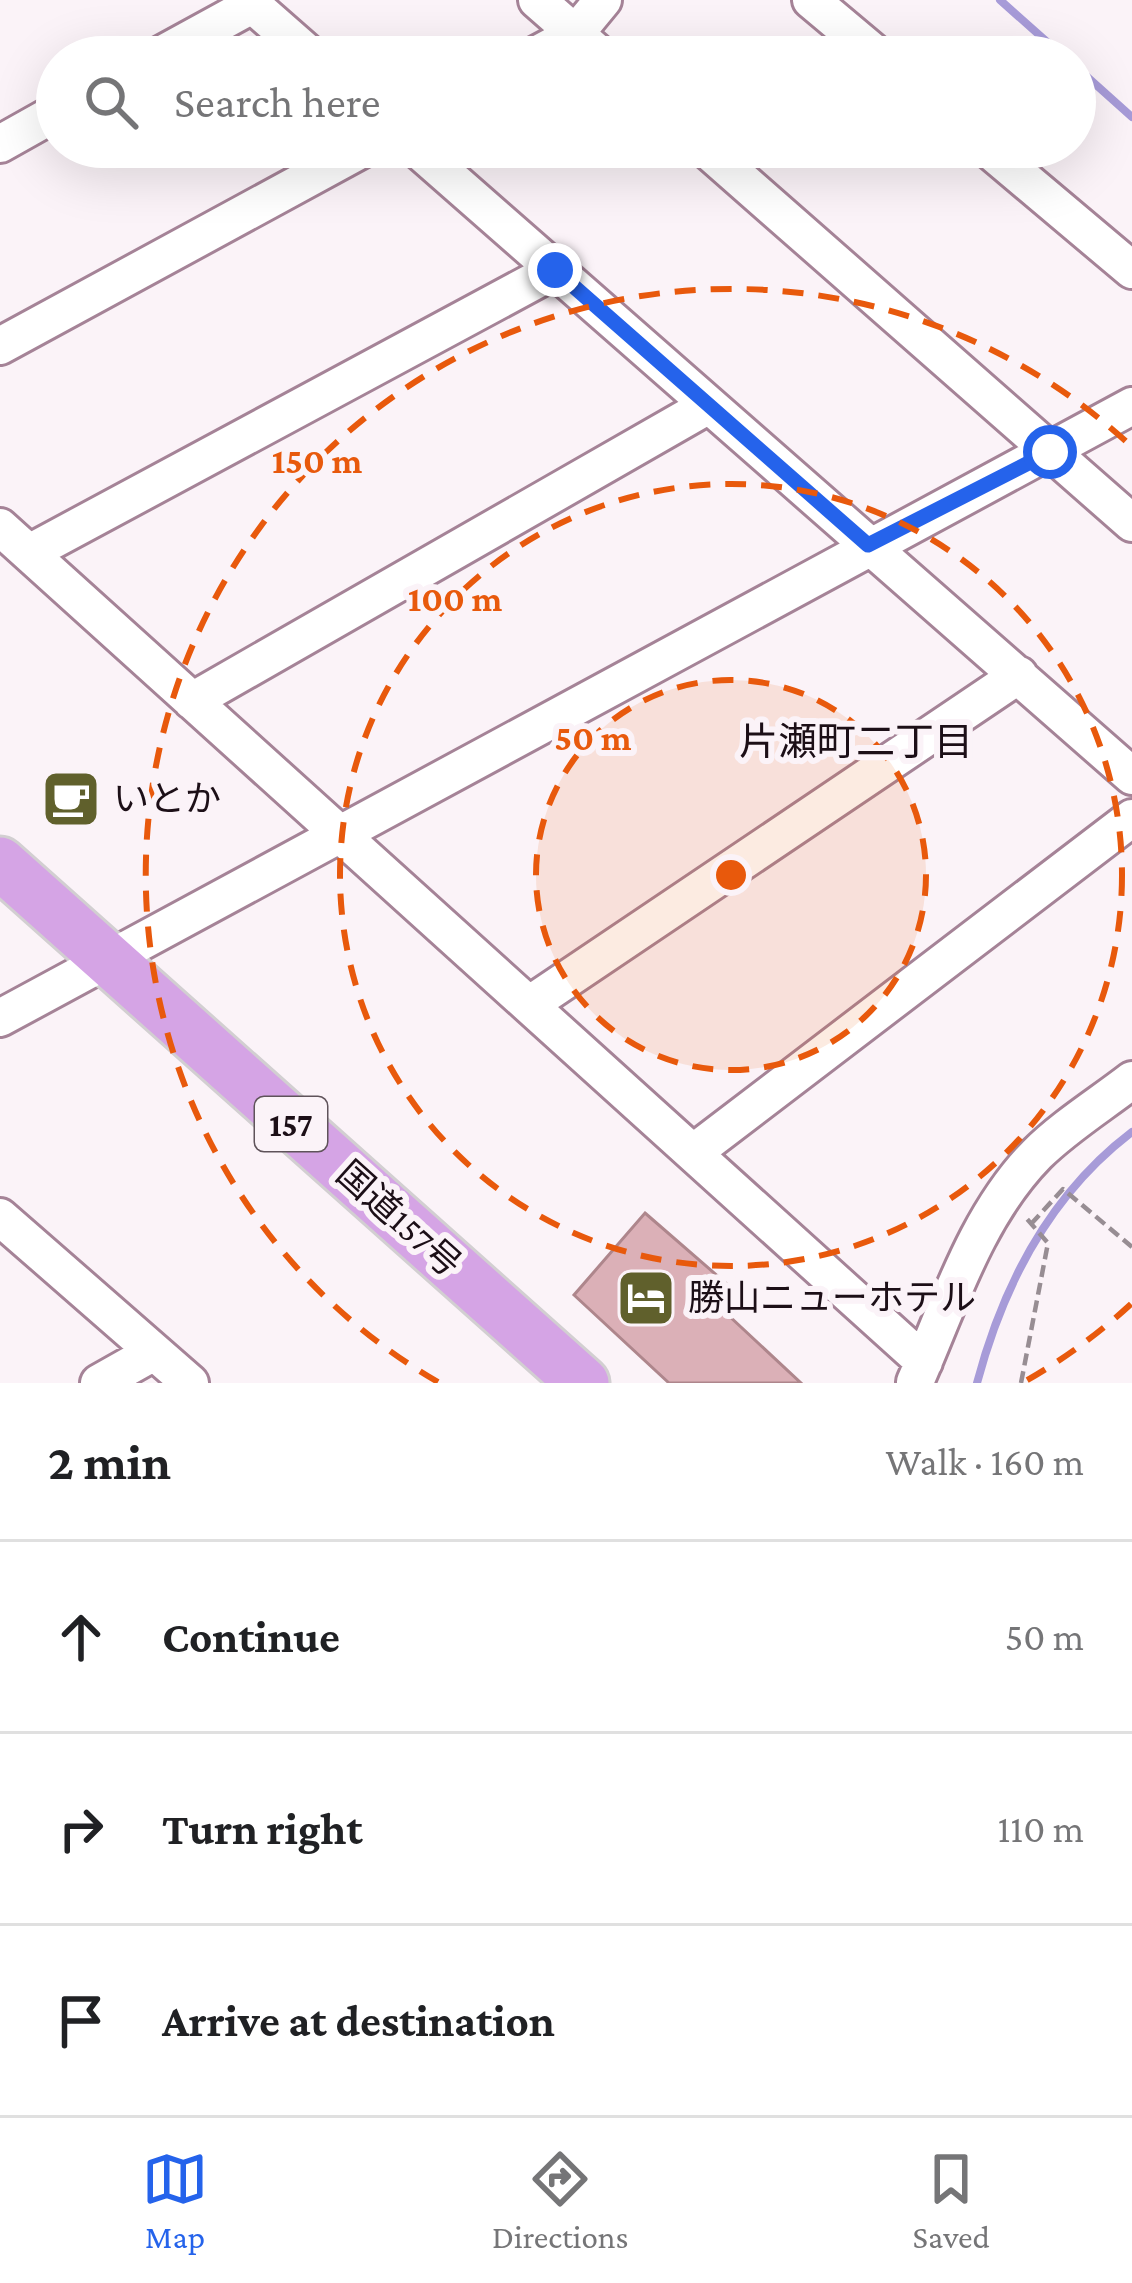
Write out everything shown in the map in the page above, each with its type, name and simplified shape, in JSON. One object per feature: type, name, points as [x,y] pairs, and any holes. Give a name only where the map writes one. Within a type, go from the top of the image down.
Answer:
[{"type":"highway","name":"国道157号","points":[[0,863],[93,968],[534,1383]]},
{"type":"highway","name":"国道157号","points":[[0,904],[93,968],[584,1383]]},
{"type":"street","points":[[537,0],[578,36]]},
{"type":"street","points":[[591,36],[603,0]]},
{"type":"street","points":[[811,0],[854,36]]},
{"type":"street","points":[[193,36],[249,2],[288,36]]},
{"type":"street","points":[[0,144],[36,124]]},
{"type":"street","points":[[0,346],[327,168]]},
{"type":"street","points":[[440,168],[1132,776]]},
{"type":"street","points":[[728,168],[1132,523]]},
{"type":"street","points":[[1011,168],[1132,270]]},
{"type":"street","points":[[29,553],[555,270]]},
{"type":"street","points":[[192,700],[709,405]]},
{"type":"street","points":[[0,1018],[1132,406]]},
{"type":"street","points":[[0,526],[693,1154],[919,1372],[973,1248],[1005,1194],[1037,1154],[1132,1080]]},
{"type":"street","points":[[529,1005],[1019,675]]},
{"type":"street","points":[[693,1154],[1132,818]]},
{"type":"street","points":[[3,1223],[190,1383]]},
{"type":"street","points":[[98,1383],[154,1352]]},
{"type":"path","points":[[1031,1224],[1063,1189],[1132,1247]]},
{"type":"path","points":[[1005,1194],[1048,1243],[1022,1383]]},
{"type":"building","name":"勝山ニューホテル","points":[[645,1213],[728,1285],[712,1300],[801,1383],[669,1383],[574,1295]]},
{"type":"waterway","points":[[1000,0],[1040,36]]},
{"type":"waterway","points":[[1096,85],[1132,117]]},
{"type":"waterway","points":[[977,1383],[1001,1311],[1033,1244],[1076,1184],[1132,1132]]},
{"type":"place","name":"いとか","points":[[71,799]]},
{"type":"place","name":"勝山ニューホテル","points":[[646,1298]]},
{"type":"district","name":"片瀬町二丁目","points":[[856,741]]},
{"type":"route","points":[[555,270],[868,545],[1050,452]]}]
